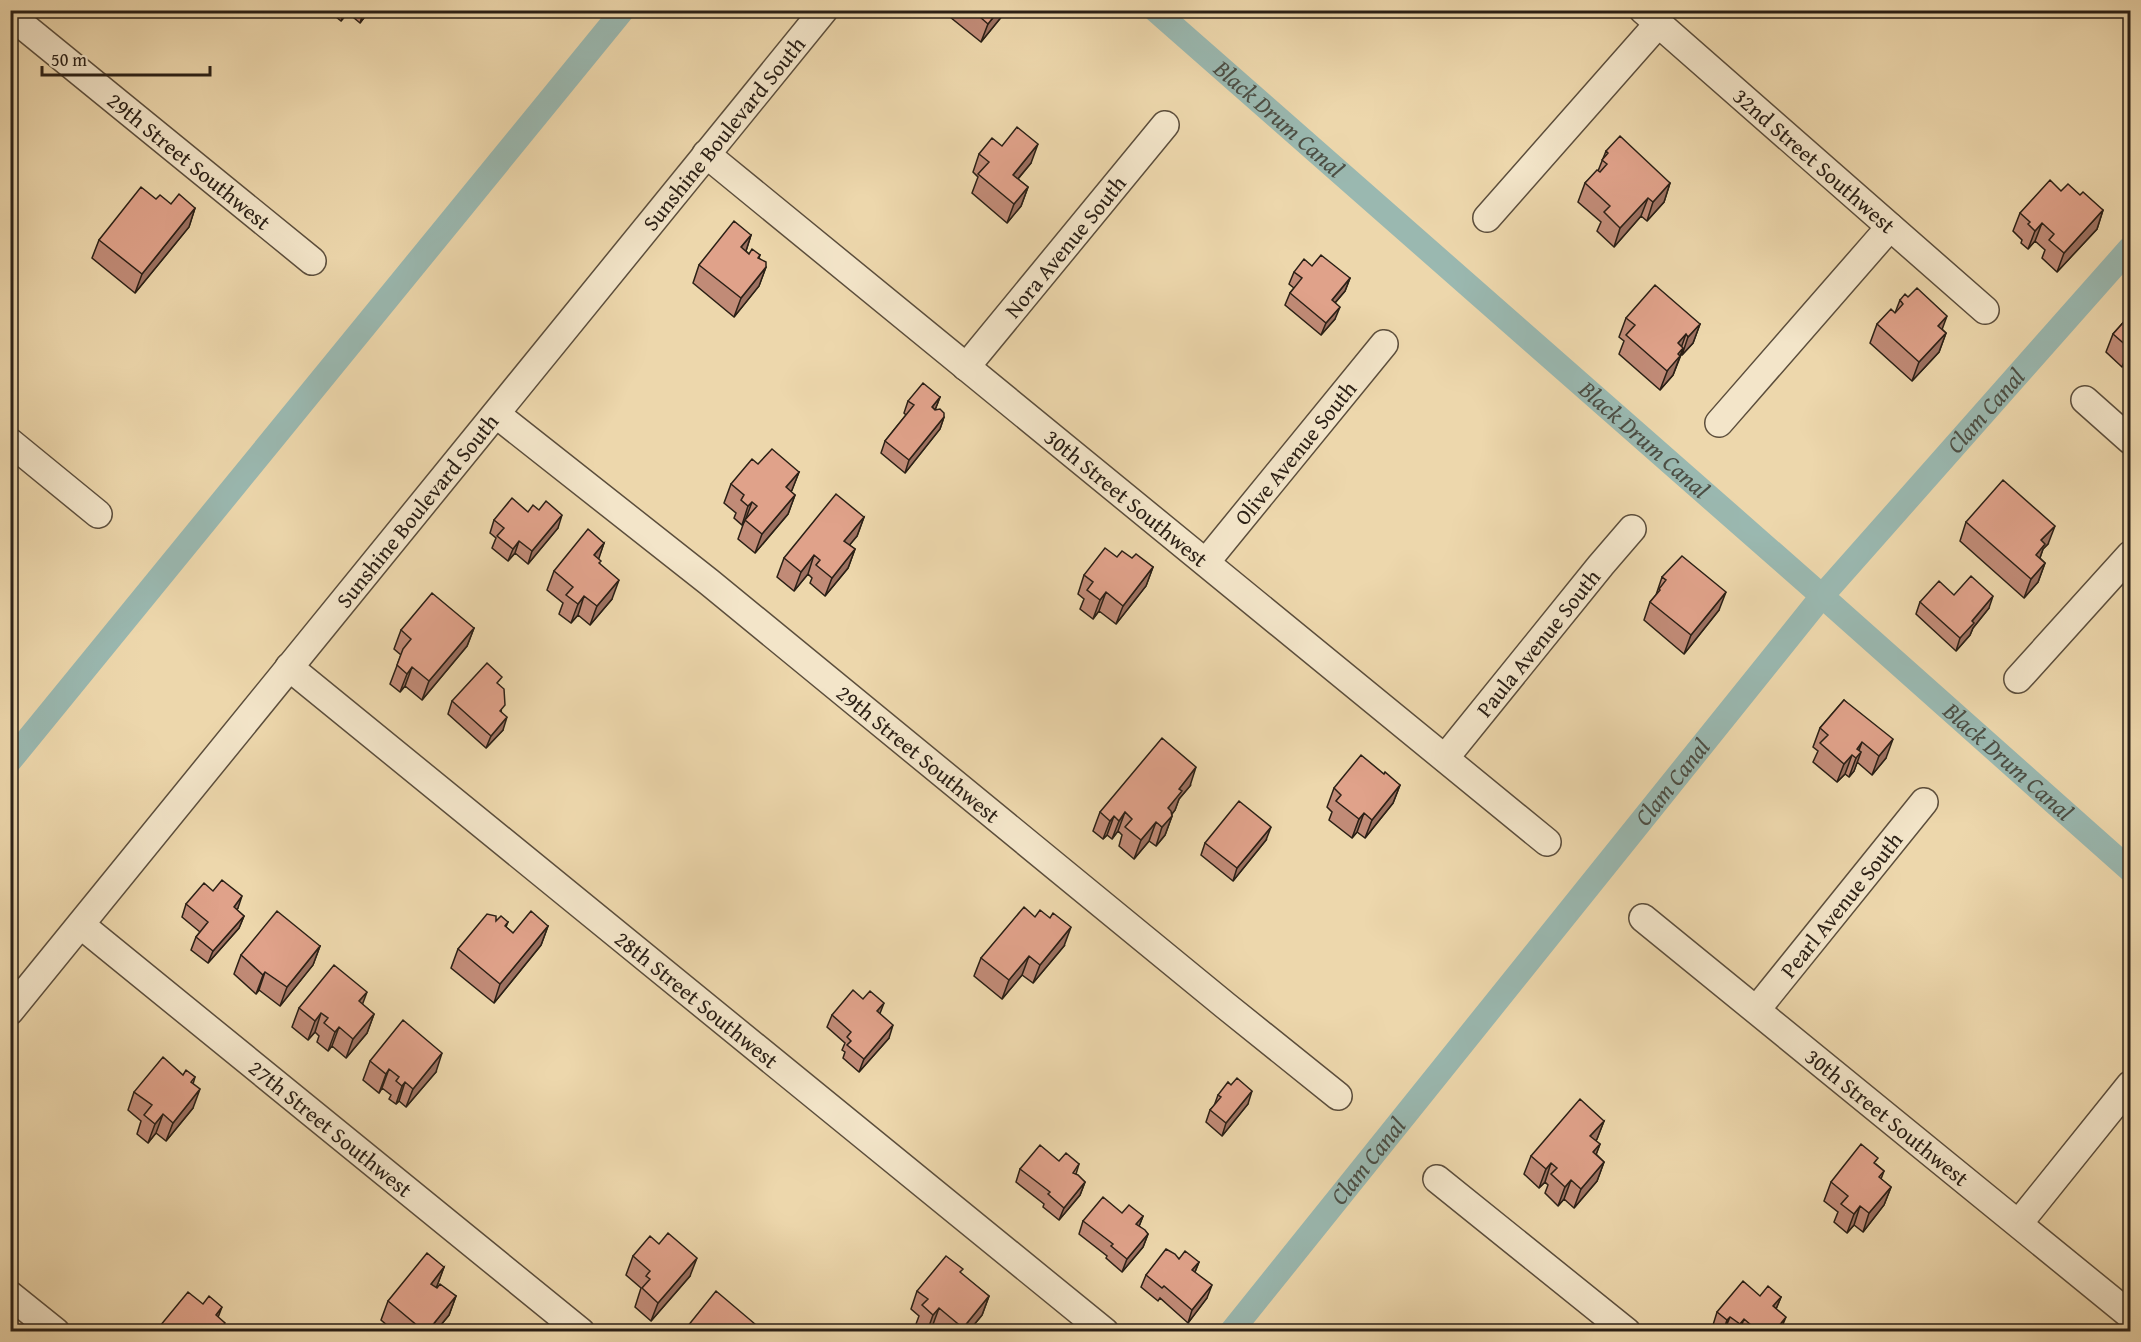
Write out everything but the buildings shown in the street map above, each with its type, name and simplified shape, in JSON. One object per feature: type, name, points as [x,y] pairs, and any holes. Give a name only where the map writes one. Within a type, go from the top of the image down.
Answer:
[{"type":"street","name":"Sunshine Boulevard South","points":[[10,1011],[824,10]]},
{"type":"street","name":"29th Street Southwest","points":[[10,15],[312,261]]},
{"type":"street","points":[[1487,218],[1651,17]]},
{"type":"street","name":"32nd Street Southwest","points":[[1651,17],[1985,310]]},
{"type":"street","name":"Nora Avenue South","points":[[966,367],[1165,125]]},
{"type":"street","name":"30th Street Southwest","points":[[706,154],[1547,842]]},
{"type":"street","points":[[1719,423],[1890,227]]},
{"type":"street","name":"Olive Avenue South","points":[[1206,562],[1384,344]]},
{"type":"street","points":[[2085,400],[2130,440]]},
{"type":"street","name":"29th Street Southwest","points":[[496,414],[709,582],[1338,1096]]},
{"type":"street","points":[[10,442],[98,514]]},
{"type":"street","name":"Paula Avenue South","points":[[1445,758],[1632,529]]},
{"type":"street","points":[[2018,679],[2130,555]]},
{"type":"street","name":"28th Street Southwest","points":[[289,667],[1105,1332]]},
{"type":"street","name":"Pearl Avenue South","points":[[1757,1010],[1924,802]]},
{"type":"street","name":"30th Street Southwest","points":[[1643,918],[2130,1315]]},
{"type":"street","name":"27th Street Southwest","points":[[81,924],[581,1332]]},
{"type":"street","points":[[2019,1223],[2130,1084]]},
{"type":"street","points":[[1437,1179],[1627,1332]]},
{"type":"street","points":[[10,1294],[56,1332]]},
{"type":"waterway","points":[[10,761],[623,10]]},
{"type":"waterway","name":"Black Drum Canal","points":[[1155,10],[2130,870]]},
{"type":"waterway","name":"Clam Canal","points":[[1231,1332],[1822,596],[2130,248]]}]
